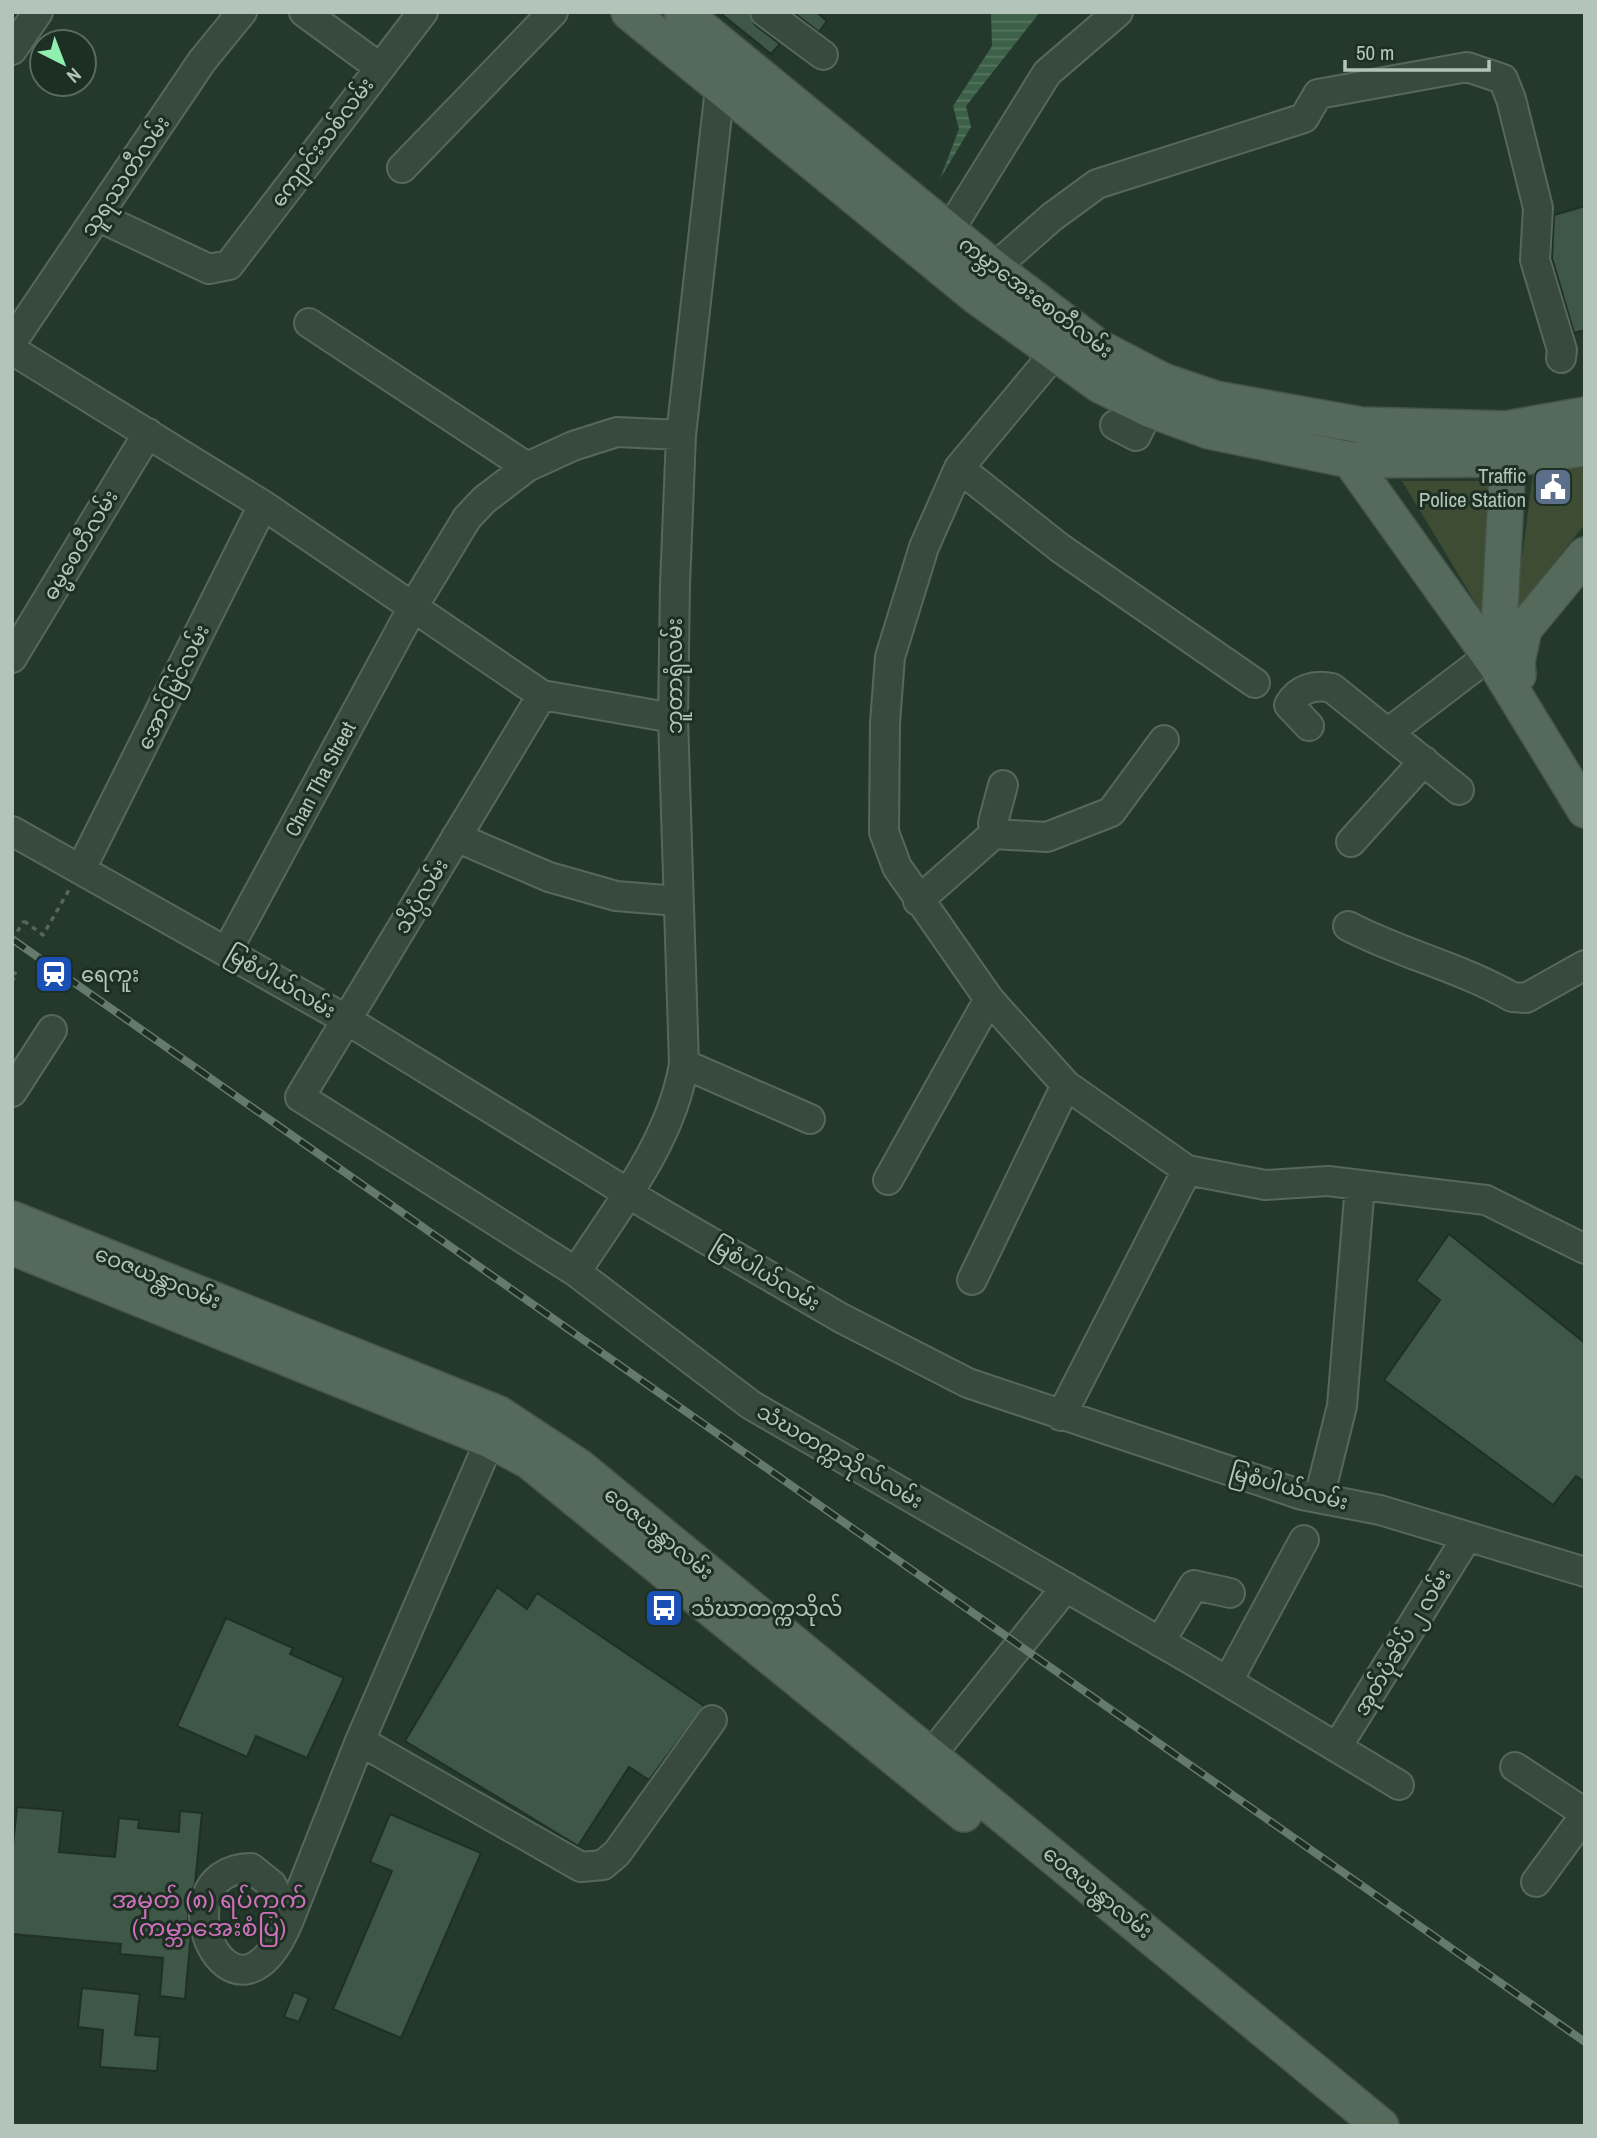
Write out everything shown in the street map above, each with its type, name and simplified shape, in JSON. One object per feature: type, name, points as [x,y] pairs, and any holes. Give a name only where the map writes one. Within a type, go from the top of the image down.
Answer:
[{"type":"main road","name":"ကမ္ဘာအေးစေတီလမ်း","points":[[629,12],[730,74],[1063,341],[1098,347],[1163,382],[1216,398],[1361,425],[1507,444],[1585,448]]},
{"type":"main road","name":"ကမ္ဘာအေးစေတီလမ်း","points":[[682,12],[730,74]]},
{"type":"main road","name":"ကမ္ဘာအေးစေတီလမ်း","points":[[940,245],[994,268],[1063,341],[1100,385],[1149,409],[1209,431],[1350,460],[1507,444],[1585,415]]},
{"type":"main road","points":[[1494,661],[1507,444]]},
{"type":"main road","points":[[1350,460],[1494,661],[1585,810]]},
{"type":"main road","points":[[1520,703],[1517,661],[1524,629],[1585,555]]},
{"type":"main road","name":"ဝေဇယန္တာလမ်း","points":[[12,1219],[499,1414],[578,1466],[923,1765],[1348,2126]]},
{"type":"main road","name":"ဝေဇယန္တာလမ်း","points":[[12,1247],[490,1440],[529,1461],[923,1765],[1381,2126]]},
{"type":"street","points":[[12,50],[38,12]]},
{"type":"street","name":"သူရဿတီလမ်း","points":[[12,342],[202,61],[242,12]]},
{"type":"street","points":[[304,12],[379,67]]},
{"type":"street","name":"ကျောင်းသစ်လမ်း","points":[[99,217],[209,268],[219,269],[229,265],[424,12]]},
{"type":"street","points":[[402,168],[552,12]]},
{"type":"street","points":[[765,12],[823,55]]},
{"type":"street","points":[[940,245],[1047,73],[1118,12]]},
{"type":"street","points":[[994,268],[1052,217],[1097,184],[1304,118],[1318,94],[1467,67],[1503,79],[1511,99],[1538,208],[1535,260],[1562,350],[1561,358]]},
{"type":"street","name":"ဘူတာရုံလမ်း","points":[[576,1272],[666,1128],[680,1091],[684,1064],[673,718],[681,435],[730,74]]},
{"type":"street","points":[[309,323],[527,467]]},
{"type":"street","points":[[1063,341],[960,468],[924,547],[890,657],[885,723],[884,832],[897,867],[918,901],[989,999],[1066,1085],[1187,1170],[1265,1185],[1328,1181],[1486,1200],[1585,1249]]},
{"type":"street","points":[[12,350],[263,505],[542,695],[673,718]]},
{"type":"street","points":[[1115,425],[1136,436],[1149,409]]},
{"type":"street","name":"Chan Tha Street","points":[[227,951],[412,607],[467,518],[484,500],[527,467],[573,446],[617,432],[681,435]]},
{"type":"street","name":"ဓမ္မစေတီလမ်း","points":[[12,658],[149,433]]},
{"type":"street","points":[[960,468],[1060,548],[1255,683]]},
{"type":"street","name":"အောင်မြင်လမ်း","points":[[81,869],[263,505]]},
{"type":"street","points":[[1389,732],[1494,661]]},
{"type":"street","points":[[1309,726],[1289,705],[1295,695],[1318,685],[1332,688],[1348,698],[1459,790]]},
{"type":"street","name":"သိပ္ပံလမ်း","points":[[300,1097],[542,695]]},
{"type":"street","points":[[918,901],[994,834],[1047,837],[1111,812],[1164,740]]},
{"type":"street","points":[[1351,842],[1424,761]]},
{"type":"street","points":[[994,834],[993,823],[1003,785]]},
{"type":"street","name":"မြစံပါယ်လမ်း","points":[[12,831],[347,1020],[628,1192],[841,1318],[968,1383],[1061,1416],[1319,1498],[1380,1510],[1585,1572]]},
{"type":"street","points":[[456,837],[549,877],[616,895],[677,901]]},
{"type":"street","points":[[1348,926],[1386,946],[1429,961],[1512,998],[1526,998],[1585,965]]},
{"type":"street","points":[[888,1181],[989,999]]},
{"type":"street","points":[[12,1092],[52,1030]]},
{"type":"street","points":[[684,1064],[810,1119]]},
{"type":"street","points":[[972,1280],[1066,1085]]},
{"type":"street","name":"သံဃတက္ကသိုလ်လမ်း","points":[[300,1097],[576,1272],[751,1405],[1228,1681],[1399,1785]]},
{"type":"street","points":[[1061,1416],[1187,1170]]},
{"type":"street","points":[[1319,1498],[1342,1406],[1360,1185]]},
{"type":"street","points":[[289,1920],[360,1741],[490,1440]]},
{"type":"street","name":"အုတ်ပုံဆိပ် ၂ လမ်း","points":[[1338,1747],[1467,1537]]},
{"type":"street","points":[[1228,1681],[1304,1540]]},
{"type":"street","points":[[1160,1642],[1194,1585],[1230,1593]]},
{"type":"street","points":[[923,1765],[1066,1587]]},
{"type":"street","points":[[360,1741],[545,1849],[581,1867],[593,1868],[603,1865],[617,1853],[712,1720]]},
{"type":"street","points":[[1515,1767],[1585,1814],[1536,1882]]},
{"type":"path","points":[[12,940],[24,921],[43,934],[81,869]]},
{"type":"path","points":[[12,981],[14,973]]},
{"type":"shaded area","points":[[991,12],[1040,12],[966,106],[971,127],[940,179],[959,129],[953,106],[992,46]]},
{"type":"shaded area","points":[[1585,464],[1585,524],[1515,612],[1533,473]]},
{"type":"shaded area","points":[[1402,481],[1490,481],[1484,617]]},
{"type":"building","points":[[719,12],[749,12],[755,25],[780,44],[771,54]]},
{"type":"building","points":[[793,12],[816,12],[827,21],[819,32]]},
{"type":"building","points":[[1585,206],[1585,330],[1574,333],[1552,258],[1554,215]]},
{"type":"building","name":"Traffic Police Station","points":[[1545,480],[1562,480],[1561,496],[1544,495]]},
{"type":"building","points":[[1449,1234],[1585,1343],[1585,1482],[1576,1476],[1553,1505],[1384,1380],[1440,1300],[1416,1281]]},
{"type":"building","points":[[497,1587],[527,1609],[537,1593],[704,1706],[649,1780],[629,1767],[578,1846],[405,1741]]},
{"type":"building","points":[[226,1618],[293,1648],[290,1654],[344,1678],[307,1758],[256,1736],[247,1757],[177,1726]]},
{"type":"building","points":[[17,1807],[63,1811],[59,1852],[115,1857],[119,1818],[139,1820],[138,1828],[179,1832],[180,1811],[202,1813],[195,1884],[190,1894],[188,1920],[191,1934],[185,1999],[160,1996],[163,1958],[120,1954],[121,1944],[12,1934],[12,1854]]},
{"type":"building","points":[[390,1814],[481,1853],[401,2038],[333,2009],[392,1871],[370,1862]]},
{"type":"building","points":[[82,1988],[140,1994],[135,2035],[160,2037],[157,2071],[100,2067],[103,2030],[78,2027]]},
{"type":"building","points":[[294,1992],[309,1998],[299,2022],[284,2017]]},
{"type":"railway","points":[[12,939],[1585,2042]]},
{"type":"place","name":"Traffic Police Station","points":[[1553,487]]},
{"type":"place","name":"ရေကူး","points":[[54,974]]},
{"type":"place","name":"သံဃာတက္ကသိုလ်","points":[[664,1608]]},
{"type":"district","name":"အမှတ် (၈) ရပ်ကွက် (ကမ္ဘာအေးစံပြ)","points":[[209,1913]]}]
